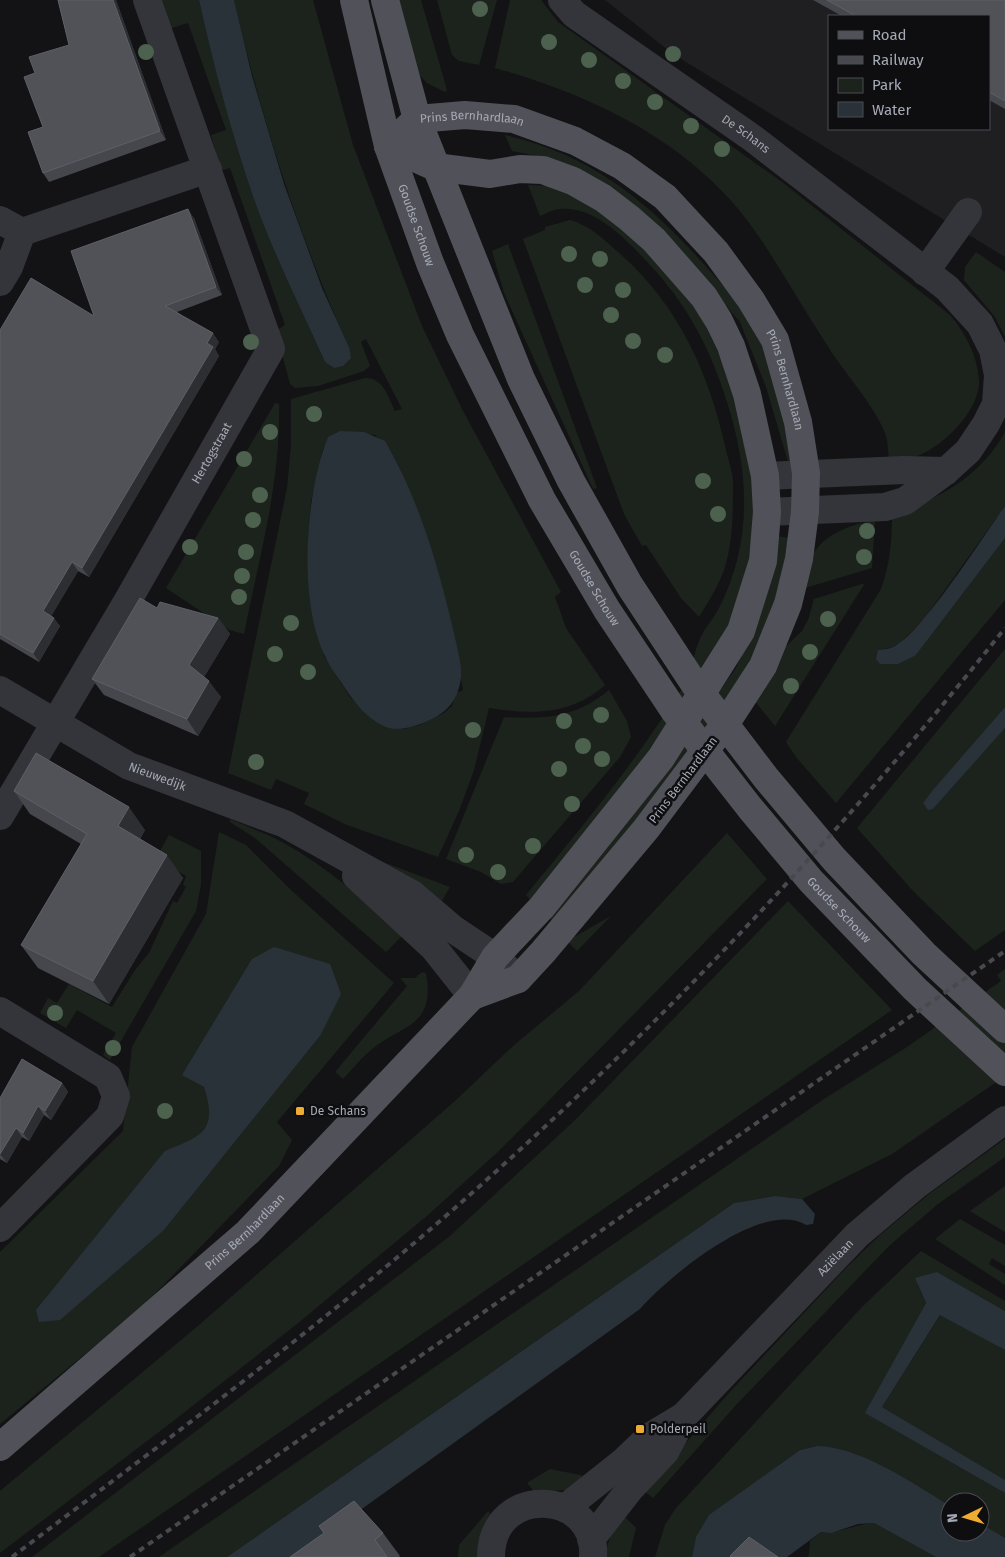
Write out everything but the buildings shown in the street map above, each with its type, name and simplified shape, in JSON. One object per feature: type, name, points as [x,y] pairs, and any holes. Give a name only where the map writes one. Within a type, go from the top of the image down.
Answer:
[{"type":"main road","name":"Goudse Schouw","points":[[354,0],[388,146],[430,263],[460,335],[542,500],[607,610],[675,712],[750,808],[811,881],[915,989],[1005,1072]]},
{"type":"main road","points":[[385,0],[417,119],[521,379],[571,481],[630,586],[696,685],[766,778],[834,859],[924,954],[1005,1029]]},
{"type":"main road","name":"Prins Bernhardlaan","points":[[0,1447],[248,1232],[472,996],[495,957],[542,907],[661,758],[741,631],[763,561],[767,512],[765,476],[747,394],[731,346],[704,297],[654,240],[603,198],[573,181],[543,170],[520,169],[490,174],[435,167],[388,146],[417,119],[465,115],[514,119],[575,141],[622,166],[665,197],[716,252],[751,300],[775,340],[798,422],[806,473],[806,512],[799,559],[788,604],[763,666],[728,720],[646,829],[518,979],[472,996]]},
{"type":"street","name":"Hertogstraat","points":[[0,816],[127,602],[271,349],[147,0]]},
{"type":"street","name":"De Schans","points":[[562,0],[574,14],[751,138],[947,288],[980,324],[993,350],[998,375],[996,404],[986,424],[968,451],[946,471],[905,501],[885,507],[806,512],[767,512]]},
{"type":"street","points":[[0,282],[10,267],[11,226],[208,169]]},
{"type":"street","points":[[925,272],[968,212]]},
{"type":"street","points":[[765,476],[904,470],[946,471]]},
{"type":"street","name":"Nieuwedijk","points":[[0,690],[129,766],[285,824],[412,894],[453,929],[495,957],[518,979]]},
{"type":"street","name":"Nieuwedijk","points":[[324,846],[434,948],[472,996]]},
{"type":"street","points":[[0,1011],[108,1077],[116,1096],[110,1116],[0,1228]]},
{"type":"street","name":"Aziëlaan","points":[[565,1508],[623,1462],[650,1437],[684,1416],[857,1235],[916,1186],[1005,1120]]},
{"type":"street","name":"Aziëlaan","points":[[592,1548],[630,1489],[665,1452],[684,1416]]},
{"type":"street","points":[[491,1557],[494,1536],[505,1518],[523,1506],[539,1503],[565,1508],[576,1516],[592,1548]]},
{"type":"shaded area","points":[[605,0],[1005,0],[1005,257],[673,54]]},
{"type":"green space","points":[[155,0],[199,0],[224,102],[255,202],[280,263],[325,362],[334,368],[349,347],[313,262],[283,176],[269,133],[234,0],[313,0],[353,145],[422,326],[463,411],[561,592],[555,597],[566,628],[605,685],[579,702],[550,710],[520,712],[489,708],[474,770],[459,811],[438,857],[347,825],[304,804],[309,793],[276,779],[271,790],[228,773],[287,488],[291,446],[291,399],[365,378],[377,381],[381,385],[395,411],[402,409],[366,339],[361,342],[370,366],[364,371],[318,386],[295,388],[290,384],[276,331],[285,325],[230,168],[220,171],[214,153],[216,152],[211,135],[226,130],[188,23],[165,30]],"holes":[[[340,431],[375,435],[388,447],[396,460],[427,537],[448,612],[463,690],[456,693],[452,706],[444,713],[420,725],[403,729],[374,721],[350,697],[324,656],[308,541],[311,501],[322,452],[328,437]]]},
{"type":"green space","points":[[396,0],[421,0],[447,90],[445,92],[427,83],[412,67]]},
{"type":"green space","points":[[437,0],[497,0],[479,65],[459,61],[452,55]]},
{"type":"green space","points":[[510,0],[541,0],[558,22],[782,182],[950,315],[970,345],[976,362],[979,380],[977,394],[971,409],[961,423],[933,448],[918,456],[903,460],[889,460],[886,436],[866,399],[834,356],[758,235],[722,191],[695,166],[665,143],[634,124],[566,92],[495,68]]},
{"type":"green space","points":[[505,135],[566,155],[618,185],[665,224],[735,298],[749,316],[765,347],[777,385],[795,460],[789,465],[766,387],[740,322],[678,251],[537,156],[512,151]]},
{"type":"green space","points":[[528,185],[551,186],[576,195],[634,237],[681,286],[705,324],[728,374],[750,451],[754,519],[747,579],[735,620],[694,698],[532,902],[526,895],[624,773],[683,687],[704,631],[718,609],[731,581],[743,531],[744,505],[740,454],[727,402],[714,364],[687,313],[664,281],[622,236],[598,219],[573,209],[557,209],[540,216]]},
{"type":"green space","points":[[570,220],[589,229],[606,241],[639,272],[657,293],[688,341],[710,393],[732,475],[732,520],[730,545],[724,569],[715,590],[699,617],[681,598],[646,545],[642,546],[624,514],[523,239],[545,230],[545,227]]},
{"type":"green space","points":[[508,244],[597,488],[593,489],[504,293],[492,251]]},
{"type":"green space","points":[[976,252],[1005,272],[1005,337],[995,317],[964,280],[965,267]]},
{"type":"green space","points":[[275,403],[279,404],[279,433],[273,491],[244,634],[229,630],[166,588]]},
{"type":"green space","points":[[1005,432],[1005,506],[924,619],[901,642],[893,647],[878,650],[916,655],[1005,538],[1005,600],[836,803],[796,757],[786,742],[881,589],[887,571],[890,552],[892,515],[942,493],[971,474],[984,462]]},
{"type":"green space","points":[[875,520],[872,568],[805,588],[809,564],[819,546],[835,533]]},
{"type":"green space","points":[[775,536],[791,538],[784,579],[761,648],[667,785],[556,924],[547,916],[656,781],[736,668],[751,633]]},
{"type":"green space","points":[[865,583],[775,726],[754,700],[782,650],[802,631],[808,620],[814,599]]},
{"type":"green space","points":[[1005,649],[1005,707],[923,803],[933,809],[1005,728],[1005,930],[975,951],[914,892],[857,828]]},
{"type":"green space","points":[[609,690],[627,721],[631,737],[620,757],[513,882],[501,884],[481,872],[446,859],[504,717],[534,718],[560,715],[584,706]]},
{"type":"green space","points":[[230,819],[276,839],[315,862],[360,897],[403,935],[386,952],[255,838],[230,822]]},
{"type":"green space","points":[[219,832],[246,845],[291,890],[394,983],[277,1122],[292,1140],[279,1166],[142,1307],[0,1424],[0,1252],[123,1131],[132,1047],[206,914]],"holes":[[[320,1036],[164,1230],[165,1151],[195,1140],[210,1122],[210,1105],[204,1087],[182,1074]]]},
{"type":"green space","points":[[727,833],[767,879],[500,1150],[428,1215],[297,1324],[0,1553],[0,1491],[199,1325],[455,1101],[513,1046],[579,991]]},
{"type":"green space","points":[[169,835],[201,851],[201,885],[196,911],[110,1060],[103,1055],[116,1033],[77,1010],[66,1028],[40,1013],[48,998],[57,1003],[69,984],[112,1007],[135,970],[149,953],[173,901],[177,903],[186,887],[183,885],[186,876],[156,858]]},
{"type":"green space","points":[[383,862],[450,887],[440,904],[381,863]]},
{"type":"green space","points":[[788,901],[892,1010],[99,1557],[32,1557],[450,1236],[574,1121]]},
{"type":"green space","points":[[611,916],[577,951],[567,941]]},
{"type":"green space","points":[[1005,969],[1005,1076],[892,1154],[802,1199],[775,1196],[734,1203],[227,1557],[159,1557],[824,1099],[907,1047],[1001,981],[997,975]]},
{"type":"green space","points":[[422,972],[426,973],[428,991],[426,1005],[421,1015],[413,1023],[370,1051],[343,1079],[335,1072],[407,986],[400,978],[415,978]]},
{"type":"green space","points":[[1005,1139],[1005,1157],[938,1204],[889,1246],[737,1404],[653,1498],[644,1491],[728,1394],[847,1267],[880,1235],[929,1194]]},
{"type":"green space","points":[[1005,1186],[1005,1232],[970,1211]]},
{"type":"green space","points":[[960,1219],[1005,1245],[1005,1266],[992,1258],[989,1264],[1005,1274],[1005,1285],[935,1239]]},
{"type":"green space","points":[[921,1251],[1005,1301],[1005,1311],[937,1272],[918,1286],[926,1303],[866,1413],[1005,1493],[1005,1538],[990,1529],[990,1492],[940,1492],[940,1501],[855,1454],[817,1446],[800,1450],[783,1462],[696,1537],[692,1557],[655,1557],[665,1525],[676,1508],[863,1306]]},
{"type":"green space","points":[[941,1314],[1005,1350],[1005,1480],[882,1407]]},
{"type":"green space","points":[[550,1469],[581,1475],[586,1481],[574,1488],[534,1491],[527,1483]]},
{"type":"green space","points":[[488,1511],[490,1513],[482,1529],[477,1557],[458,1557],[459,1545]]},
{"type":"green space","points":[[623,1515],[636,1528],[629,1557],[604,1557],[611,1534]]},
{"type":"green space","points":[[874,1523],[936,1557],[807,1557],[809,1555],[810,1541],[821,1532],[834,1532]]},
{"type":"water","points":[[199,0],[234,0],[252,76],[284,184],[322,288],[349,347],[351,358],[343,366],[334,368],[325,362],[280,263],[255,202],[231,127]]},
{"type":"water","points":[[340,431],[364,432],[385,441],[397,463],[417,508],[434,556],[457,647],[461,665],[461,677],[455,698],[436,717],[408,728],[386,727],[373,720],[362,709],[351,697],[329,663],[316,633],[308,577],[310,516],[320,460],[328,437]]},
{"type":"water","points":[[1005,506],[1005,538],[916,655],[898,664],[880,664],[876,659],[878,650],[893,647],[905,639],[919,624],[952,583]]},
{"type":"water","points":[[1005,707],[1005,728],[933,809],[928,810],[923,803]]},
{"type":"water","points":[[274,947],[330,964],[341,994],[320,1036],[164,1230],[60,1320],[39,1322],[36,1310],[165,1151],[189,1141],[204,1130],[208,1122],[209,1113],[204,1087],[182,1075],[252,959]]},
{"type":"water","points":[[775,1196],[802,1199],[815,1214],[813,1224],[806,1225],[787,1220],[765,1222],[717,1245],[671,1279],[640,1309],[295,1557],[227,1557],[734,1203]]},
{"type":"water","points":[[937,1272],[1005,1311],[1005,1350],[940,1315],[882,1407],[1005,1480],[1005,1493],[865,1413],[926,1303],[915,1278]]},
{"type":"water","points":[[817,1446],[834,1448],[868,1459],[886,1468],[940,1500],[940,1542],[990,1542],[990,1529],[1005,1538],[1005,1557],[936,1557],[874,1523],[858,1524],[831,1533],[821,1532],[787,1557],[692,1557],[696,1537],[709,1515],[800,1450]]},
{"type":"railway","points":[[12,1557],[233,1389],[342,1303],[448,1214],[523,1147],[669,1006],[809,859],[876,783],[1005,628]]},
{"type":"railway","points":[[130,1557],[1005,951]]},
{"type":"place","name":"De Schans","points":[[300,1111]]},
{"type":"place","name":"Polderpeil","points":[[640,1429]]}]
